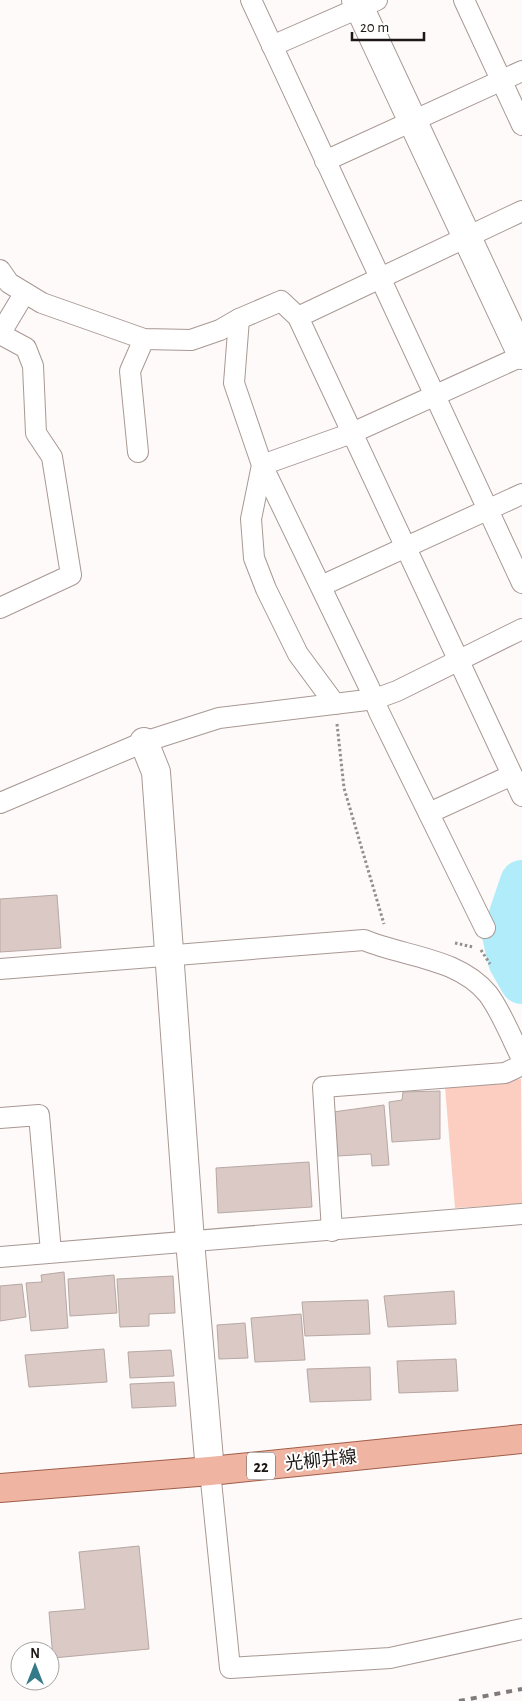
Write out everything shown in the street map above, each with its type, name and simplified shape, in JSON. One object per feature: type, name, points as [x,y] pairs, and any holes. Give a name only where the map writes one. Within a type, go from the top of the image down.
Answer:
[{"type":"main road","name":"光柳井線","points":[[0,1488],[210,1471],[522,1439]]},
{"type":"street","points":[[250,0],[522,583]]},
{"type":"street","points":[[464,0],[522,125]]},
{"type":"street","points":[[262,465],[352,432],[522,355],[414,122],[365,3],[272,46]]},
{"type":"street","points":[[325,161],[414,122],[522,71]]},
{"type":"street","points":[[298,317],[522,211]]},
{"type":"street","points":[[0,270],[9,283],[24,294],[42,303],[144,339],[191,340],[220,330],[239,319],[282,301],[298,317],[522,796]]},
{"type":"street","points":[[0,608],[71,575],[52,457],[36,432],[33,366],[26,348],[0,334],[24,294]]},
{"type":"street","points":[[239,319],[234,384],[262,465],[485,928]]},
{"type":"street","points":[[138,452],[130,370],[144,339]]},
{"type":"street","points":[[262,465],[251,519],[254,558],[266,589],[298,654],[335,704]]},
{"type":"street","points":[[321,586],[522,494]]},
{"type":"street","points":[[0,803],[144,742],[219,718],[375,699],[397,691],[458,659],[522,629]]},
{"type":"street","points":[[144,742],[156,772],[190,1241],[210,1471],[230,1668],[390,1658],[522,1629]]},
{"type":"street","points":[[429,813],[512,775]]},
{"type":"street","points":[[0,969],[364,940],[388,950],[447,965],[468,975],[489,995],[522,1059]]},
{"type":"street","points":[[332,1230],[323,1088],[505,1073],[522,1065]]},
{"type":"street","points":[[0,1118],[39,1115],[51,1252]]},
{"type":"street","points":[[0,1257],[522,1214]]},
{"type":"path","points":[[335,704],[344,788],[385,926]]},
{"type":"path","points":[[452,942],[481,949],[491,965]]},
{"type":"shaded area","points":[[521,1079],[522,1204],[455,1208],[445,1087]]},
{"type":"building","points":[[57,895],[61,948],[0,952],[0,899]]},
{"type":"building","points":[[440,1091],[440,1139],[392,1142],[389,1102],[402,1100],[403,1092]]},
{"type":"building","points":[[384,1105],[389,1165],[372,1166],[371,1154],[338,1156],[333,1112]]},
{"type":"building","points":[[309,1162],[312,1207],[218,1213],[216,1168]]},
{"type":"building","points":[[64,1272],[68,1328],[31,1331],[26,1283],[42,1282],[41,1275]]},
{"type":"building","points":[[114,1275],[117,1313],[70,1316],[68,1279]]},
{"type":"building","points":[[173,1276],[175,1313],[149,1314],[149,1326],[120,1327],[117,1279]]},
{"type":"building","points":[[22,1284],[26,1317],[0,1321],[0,1286]]},
{"type":"building","points":[[454,1291],[456,1324],[388,1327],[384,1296]]},
{"type":"building","points":[[368,1300],[370,1334],[305,1336],[302,1302]]},
{"type":"building","points":[[301,1314],[305,1360],[255,1362],[251,1318]]},
{"type":"building","points":[[245,1323],[248,1358],[219,1359],[217,1325]]},
{"type":"building","points":[[104,1349],[107,1382],[29,1387],[25,1355]]},
{"type":"building","points":[[171,1350],[174,1376],[130,1378],[128,1352]]},
{"type":"building","points":[[456,1359],[458,1391],[399,1393],[397,1361]]},
{"type":"building","points":[[370,1367],[371,1400],[310,1402],[307,1369]]},
{"type":"building","points":[[174,1382],[176,1406],[132,1408],[130,1384]]},
{"type":"building","points":[[139,1546],[149,1649],[60,1657],[60,1641],[52,1641],[49,1612],[85,1609],[79,1552]]},
{"type":"waterway","points":[[522,882],[504,935],[510,961],[522,982]]},
{"type":"railway","points":[[459,1701],[522,1689]]}]
